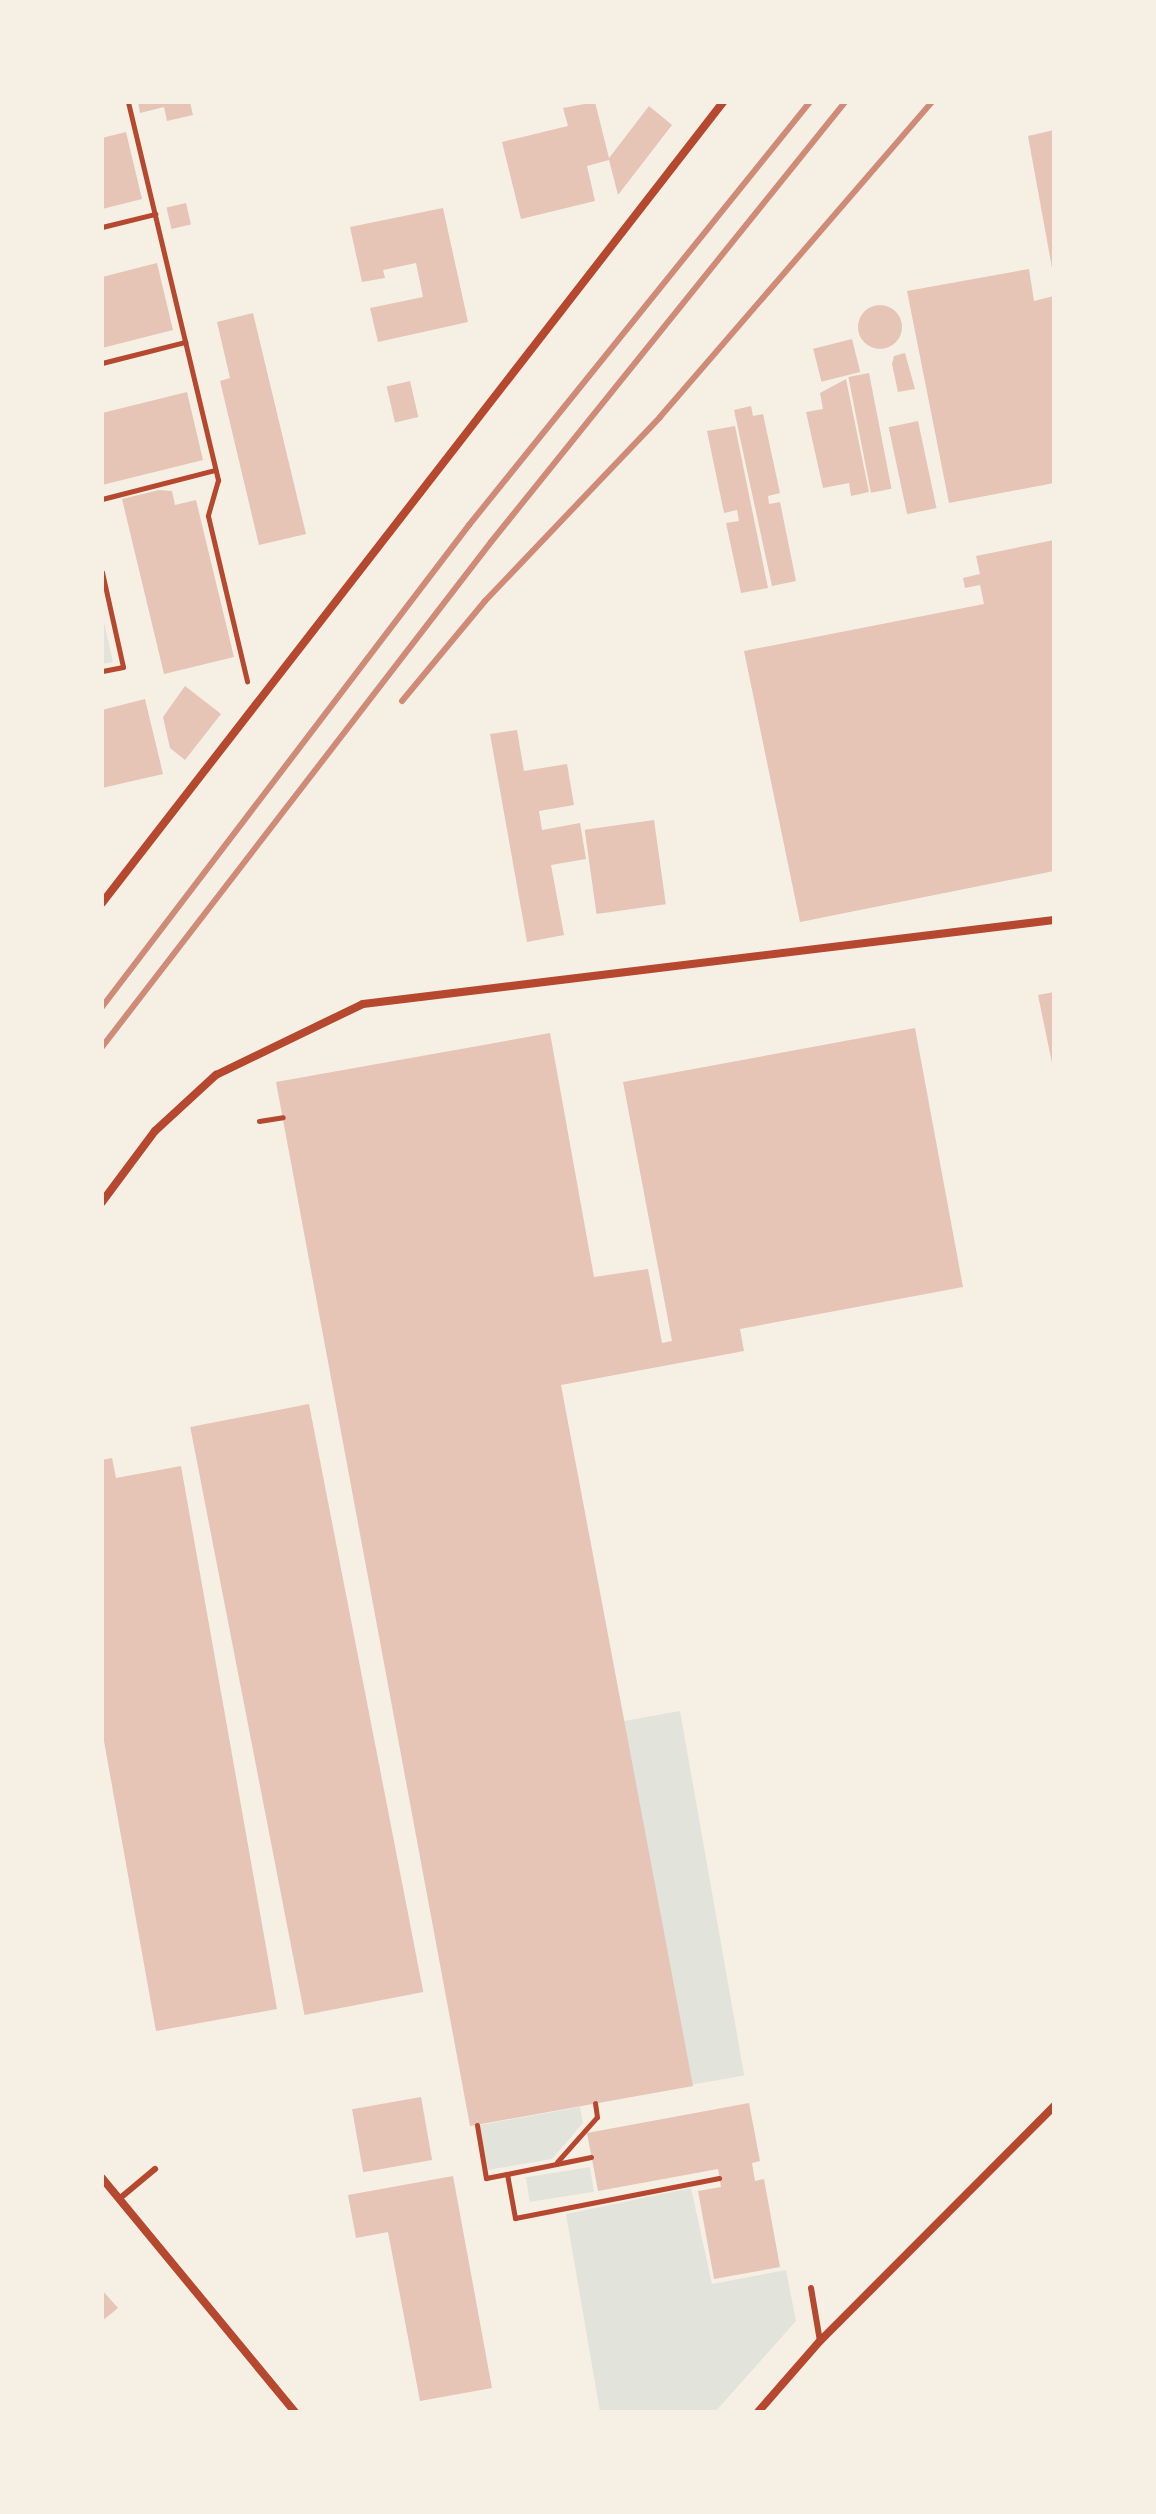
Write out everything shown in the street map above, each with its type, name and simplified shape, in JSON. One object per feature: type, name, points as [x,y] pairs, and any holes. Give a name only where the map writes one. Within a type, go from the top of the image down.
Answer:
[{"type":"street","points":[[102,903],[723,102]]},
{"type":"street","points":[[102,1202],[155,1131],[216,1075],[363,1004],[1054,920]]},
{"type":"street","points":[[758,2412],[820,2341],[1054,2106]]},
{"type":"street","points":[[102,2178],[295,2412]]},
{"type":"lane","points":[[119,2199],[155,2169]]},
{"type":"lane","points":[[811,2288],[820,2341]]},
{"type":"path","points":[[128,102],[218,480],[208,516],[253,708]]},
{"type":"path","points":[[102,227],[155,214]]},
{"type":"path","points":[[102,363],[185,342]]},
{"type":"path","points":[[102,499],[215,470]]},
{"type":"path","points":[[102,572],[123,667],[102,671]]},
{"type":"path","points":[[259,1121],[283,1117]]},
{"type":"path","points":[[556,2164],[597,2117],[595,2103]]},
{"type":"path","points":[[477,2125],[486,2178],[591,2157]]},
{"type":"path","points":[[507,2174],[515,2218],[719,2178]]},
{"type":"shaded area","points":[[102,613],[113,662],[102,664]]},
{"type":"shaded area","points":[[680,1711],[744,2075],[688,2085],[624,1721]]},
{"type":"shaded area","points":[[580,2107],[583,2123],[552,2159],[488,2170],[480,2125]]},
{"type":"shaded area","points":[[590,2167],[594,2192],[530,2202],[526,2177]]},
{"type":"shaded area","points":[[691,2188],[712,2284],[786,2270],[796,2321],[715,2412],[600,2412],[566,2214]]},
{"type":"building","points":[[138,102],[190,102],[193,115],[167,121],[164,107],[140,113]]},
{"type":"building","points":[[595,102],[609,158],[649,106],[672,125],[618,195],[609,160],[587,166],[595,201],[521,219],[502,142],[568,126],[563,108]]},
{"type":"building","points":[[1054,130],[1054,268],[1052,268],[1028,136]]},
{"type":"building","points":[[126,132],[142,199],[102,209],[102,138]]},
{"type":"building","points":[[186,203],[191,224],[171,229],[167,207]]},
{"type":"building","points":[[443,208],[468,322],[378,342],[370,308],[423,297],[416,263],[383,270],[385,278],[362,282],[350,227]]},
{"type":"building","points":[[157,263],[173,330],[102,348],[102,277]]},
{"type":"building","points":[[1029,269],[1034,301],[1054,296],[1054,483],[949,503],[907,291]]},
{"type":"building","points":[[880,305],[896,311],[902,327],[896,343],[880,349],[864,343],[858,327],[864,311]]},
{"type":"building","points":[[253,313],[306,534],[259,545],[220,381],[230,378],[217,322]]},
{"type":"building","points":[[852,339],[860,372],[821,382],[813,349]]},
{"type":"building","points":[[905,353],[915,389],[898,392],[892,364],[894,356]]},
{"type":"building","points":[[869,373],[892,489],[871,493],[848,377]]},
{"type":"building","points":[[846,379],[869,492],[851,496],[849,483],[823,488],[806,412],[823,409],[820,393]]},
{"type":"building","points":[[410,381],[418,417],[395,422],[387,386]]},
{"type":"building","points":[[187,392],[203,460],[102,485],[102,413]]},
{"type":"building","points":[[751,406],[753,416],[763,414],[780,493],[768,496],[769,504],[780,502],[796,581],[772,586],[734,410]]},
{"type":"building","points":[[918,421],[937,508],[907,514],[889,427]]},
{"type":"building","points":[[735,426],[768,588],[741,593],[726,523],[739,521],[737,510],[724,513],[707,431]]},
{"type":"building","points":[[159,490],[172,491],[175,505],[196,500],[234,657],[164,674],[122,499]]},
{"type":"building","points":[[1054,540],[1054,871],[800,922],[744,651],[984,604],[980,585],[965,588],[963,578],[980,574],[976,556]]},
{"type":"building","points":[[185,686],[221,714],[185,760],[170,748],[163,717]]},
{"type":"building","points":[[145,699],[163,774],[102,788],[102,710]]},
{"type":"building","points":[[517,730],[524,771],[567,764],[574,805],[539,811],[542,830],[580,823],[586,859],[551,865],[564,935],[527,942],[490,734]]},
{"type":"building","points":[[654,820],[666,904],[597,914],[585,830]]},
{"type":"building","points":[[1054,992],[1054,1068],[1053,1068],[1038,995]]},
{"type":"building","points":[[915,1028],[963,1287],[740,1329],[744,1351],[561,1385],[693,2086],[470,2126],[276,1082],[550,1033],[594,1277],[648,1269],[662,1343],[672,1341],[623,1082]]},
{"type":"building","points":[[309,1404],[423,1992],[305,2015],[190,1427]]},
{"type":"building","points":[[112,1458],[116,1478],[181,1466],[277,2009],[156,2031],[102,1730],[102,1460]]},
{"type":"building","points":[[421,2097],[432,2160],[363,2172],[352,2109]]},
{"type":"building","points":[[749,2103],[760,2161],[752,2163],[755,2181],[764,2179],[780,2267],[714,2279],[698,2191],[721,2187],[718,2169],[598,2191],[587,2133]]},
{"type":"building","points":[[453,2176],[492,2388],[420,2401],[388,2232],[356,2238],[348,2195]]},
{"type":"building","points":[[102,2290],[118,2308],[102,2321]]},
{"type":"railway","points":[[102,1007],[469,525],[810,102]]},
{"type":"railway","points":[[102,1047],[491,542],[845,102]]},
{"type":"railway","points":[[402,701],[485,601],[660,417],[932,102]]}]
